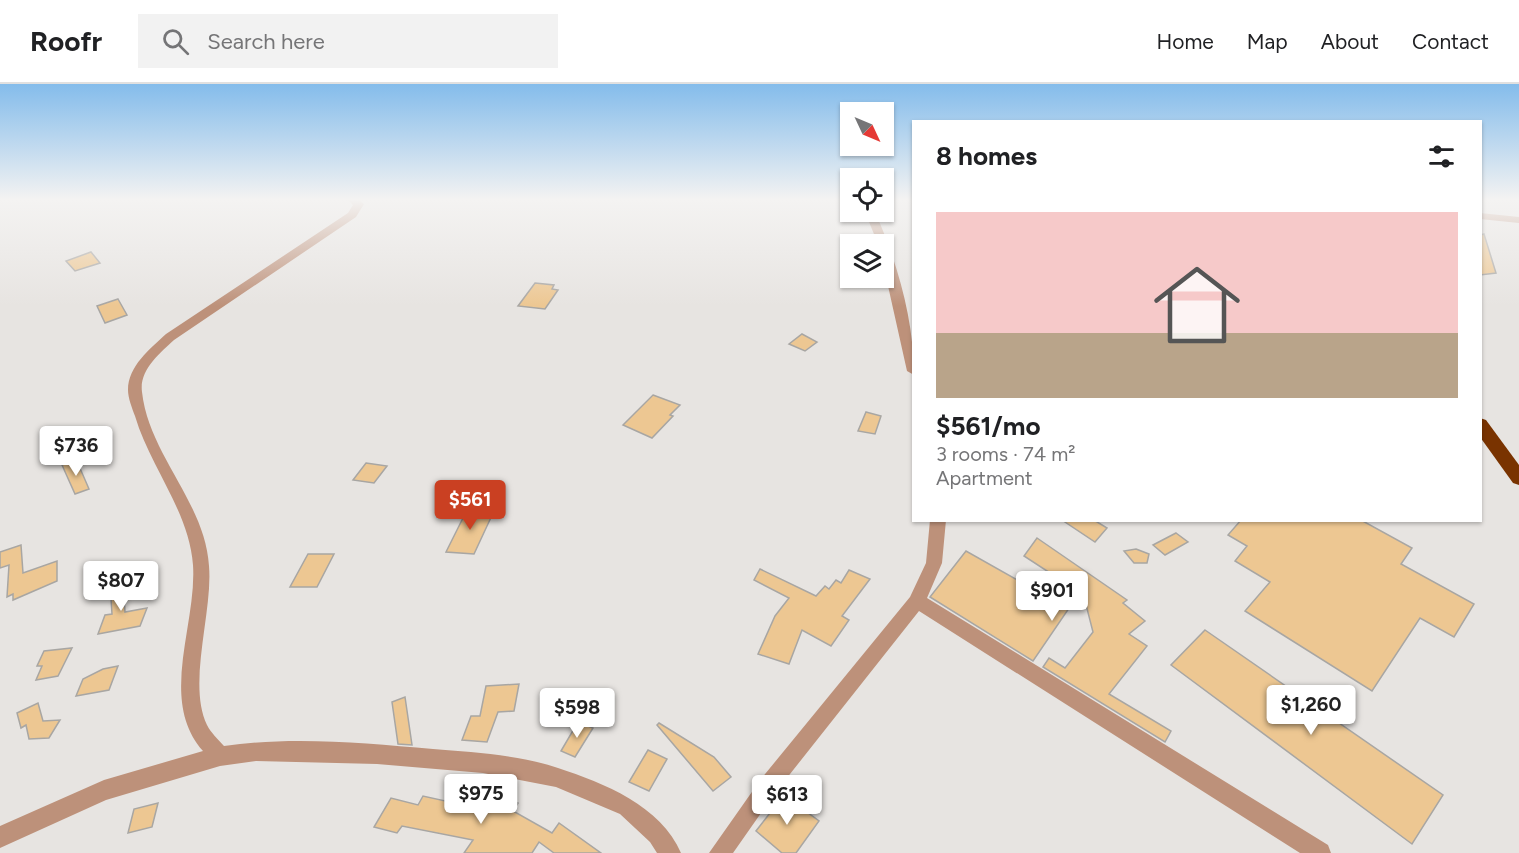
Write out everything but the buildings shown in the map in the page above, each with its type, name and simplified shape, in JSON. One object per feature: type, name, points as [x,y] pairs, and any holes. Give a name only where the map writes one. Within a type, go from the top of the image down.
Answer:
[{"type":"highway","points":[[1482,427],[1519,478]]},
{"type":"street","points":[[220,756],[199,731],[192,705],[194,639],[201,566],[195,535],[145,432],[135,389],[140,372],[153,353],[170,337],[322,235]]},
{"type":"street","points":[[894,288],[912,362]]},
{"type":"street","points":[[720,853],[768,786],[917,601],[934,563],[938,522]]},
{"type":"street","points":[[917,601],[1320,853]]},
{"type":"street","points":[[0,837],[104,790],[220,756],[256,751],[377,754],[483,763],[557,777],[627,807],[658,834],[670,853]]}]
